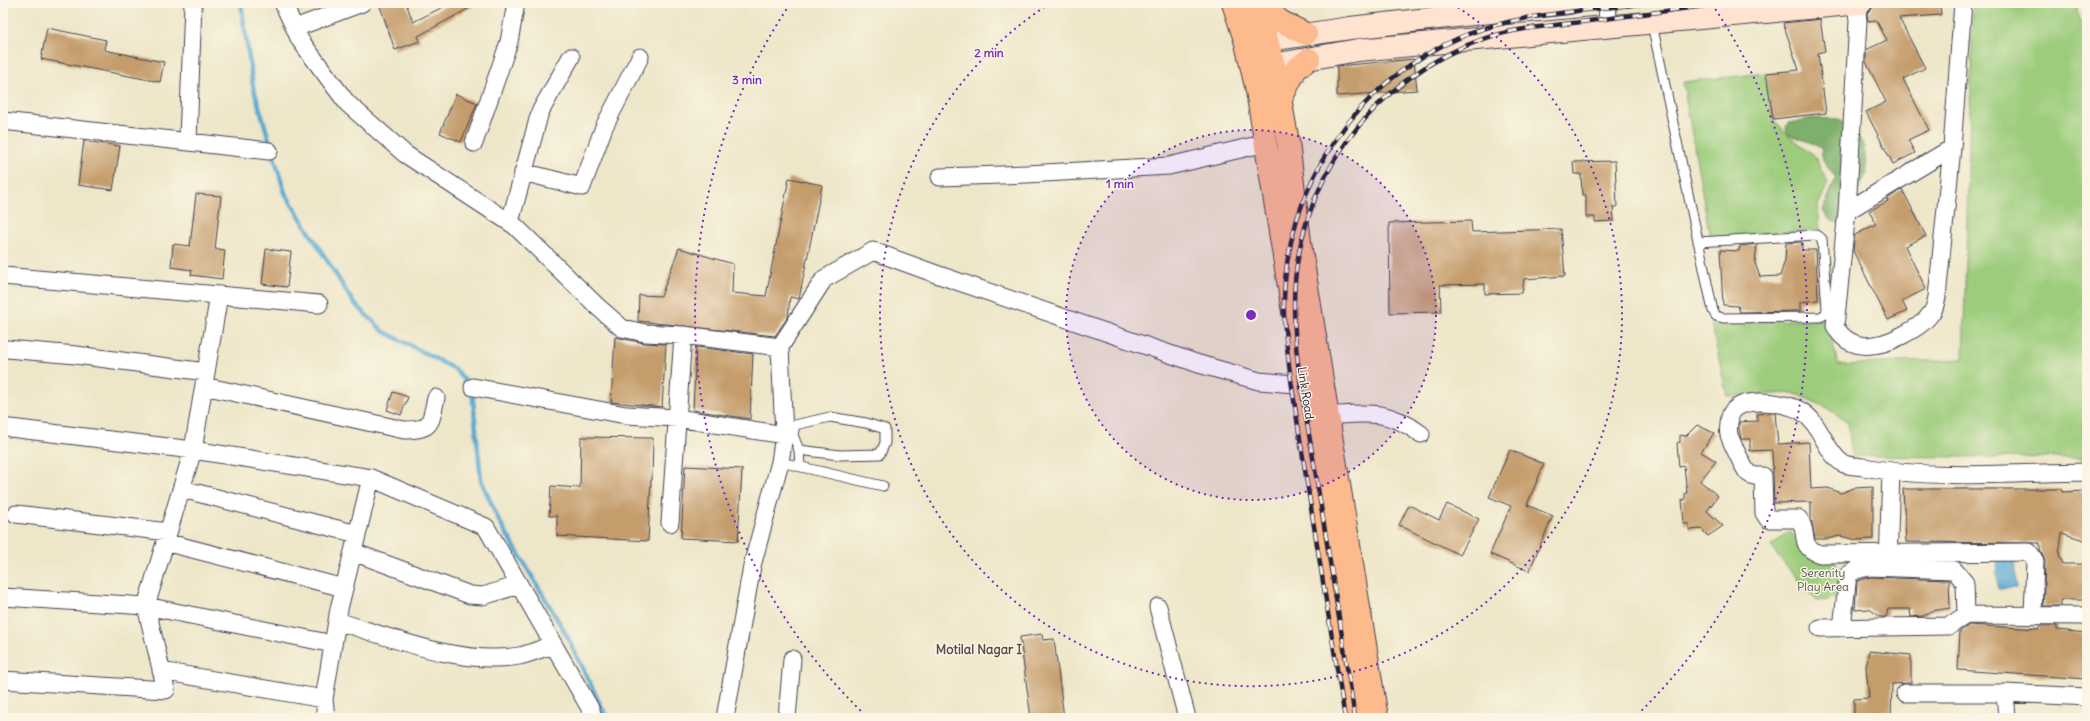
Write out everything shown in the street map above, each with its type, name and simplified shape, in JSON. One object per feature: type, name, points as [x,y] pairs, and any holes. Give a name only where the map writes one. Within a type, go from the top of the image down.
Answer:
[{"type":"main road","points":[[1233,3],[1257,42]]},
{"type":"main road","points":[[1256,3],[1257,42]]},
{"type":"main road","points":[[1262,3],[1280,21],[1306,34]]},
{"type":"main road","points":[[1257,42],[1306,34],[1570,3]]},
{"type":"main road","points":[[1253,69],[1358,50],[1652,24],[1859,3]]},
{"type":"main road","name":"Link Road","points":[[1257,42],[1274,65],[1288,142],[1301,250],[1377,718]]},
{"type":"main road","name":"Link Road","points":[[1257,42],[1253,69],[1305,385],[1355,718]]},
{"type":"main road","points":[[1279,94],[1296,68],[1309,59]]},
{"type":"street","points":[[188,142],[190,35],[193,3]]},
{"type":"street","points":[[283,3],[300,40],[347,102],[405,154],[510,222],[598,307],[622,328],[645,333],[682,335],[780,347]]},
{"type":"street","points":[[295,28],[362,3]]},
{"type":"street","points":[[474,143],[509,42],[516,3]]},
{"type":"street","points":[[1608,3],[1608,28]]},
{"type":"street","points":[[1859,3],[1847,210],[1836,326],[1840,336],[1859,346],[1885,344],[1920,324],[1932,312],[1937,297],[1952,148],[1963,3]]},
{"type":"street","points":[[510,222],[540,112],[571,57]]},
{"type":"street","points":[[523,172],[582,187],[604,127],[640,57]]},
{"type":"street","points":[[3,121],[269,151]]},
{"type":"street","points":[[940,177],[1169,166],[1266,143]]},
{"type":"street","points":[[1847,210],[1952,148]]},
{"type":"street","points":[[725,718],[752,566],[780,462],[784,435],[780,347],[824,279],[873,251],[1199,364],[1259,381],[1305,385]]},
{"type":"street","points":[[3,276],[320,304]]},
{"type":"street","points":[[3,680],[166,690],[146,606],[193,450],[219,295]]},
{"type":"street","points":[[670,523],[682,335]]},
{"type":"street","points":[[8,349],[76,355],[205,379],[404,430],[421,430],[430,422],[436,398]]},
{"type":"street","points":[[472,387],[626,416],[677,418],[784,435]]},
{"type":"street","points":[[1966,615],[1965,584],[1954,570],[1820,554],[1813,552],[1806,545],[1804,541],[1803,524],[1799,519],[1768,519],[1764,513],[1763,476],[1754,476],[1747,472],[1729,435],[1730,416],[1738,406],[1754,402],[1775,402],[1801,411],[1816,426],[1830,450],[1843,464],[1916,474],[2087,472]]},
{"type":"street","points":[[1328,416],[1373,413],[1392,417],[1411,426],[1422,434]]},
{"type":"street","points":[[10,428],[193,450],[371,478],[486,528],[591,710],[593,718]]},
{"type":"street","points":[[1888,561],[1891,471]]},
{"type":"street","points":[[326,718],[324,699],[337,621],[371,478]]},
{"type":"street","points":[[182,489],[357,534]]},
{"type":"street","points":[[16,514],[167,537],[344,588]]},
{"type":"street","points":[[353,552],[470,596],[483,596],[519,585]]},
{"type":"street","points":[[1842,628],[1848,575],[1856,570],[1869,568],[1888,561],[2029,552],[2035,561],[2033,615]]},
{"type":"street","points":[[3,596],[146,606],[333,644]]},
{"type":"street","points":[[1158,606],[1187,718]]},
{"type":"street","points":[[1820,628],[1949,626],[1966,615],[2087,616]]},
{"type":"street","points":[[337,621],[458,656],[496,659],[520,656],[553,644]]},
{"type":"street","points":[[787,718],[792,659]]},
{"type":"street","points":[[161,671],[324,699]]},
{"type":"street","points":[[1905,693],[2005,693],[2087,697]]},
{"type":"street","points":[[2005,693],[2008,718]]},
{"type":"lane","points":[[1652,24],[1698,242],[1713,311],[1716,316],[1723,318],[1820,317],[1826,314],[1827,308],[1822,239],[1816,235],[1698,242]]},
{"type":"lane","points":[[799,450],[840,455],[880,454],[885,443],[885,429],[866,423],[830,417],[796,425],[793,435],[799,450],[800,466]]},
{"type":"lane","points":[[780,462],[883,486]]},
{"type":"green space","points":[[1973,3],[2076,3],[2079,22],[2087,25],[2087,458],[1852,456],[1848,422],[1824,406],[1793,393],[1727,396],[1711,323],[1827,319],[1838,365],[1963,359]]},
{"type":"green space","points":[[1766,73],[1773,119],[1787,134],[1815,156],[1828,183],[1818,206],[1820,230],[1710,238],[1683,82]]},
{"type":"green space","points":[[1812,118],[1839,119],[1853,127],[1864,146],[1867,173],[1840,224],[1830,219],[1823,210],[1836,178],[1823,161],[1821,148],[1787,134],[1786,127],[1789,123]]},
{"type":"green space","name":"Serenity Play Area","points":[[1790,531],[1811,557],[1836,563],[1842,574],[1838,595],[1829,600],[1817,601],[1780,559],[1771,546]]},
{"type":"water","points":[[2015,558],[2017,588],[1998,589],[1996,560]]},
{"type":"building","points":[[379,3],[406,3],[413,22],[451,3],[479,3],[418,36],[420,41],[395,50]]},
{"type":"building","points":[[1873,3],[1940,3],[1941,15],[1899,18],[1925,68],[1903,79],[1929,130],[1908,140],[1915,153],[1893,164],[1866,112],[1886,102],[1866,62],[1866,50],[1887,40],[1876,20],[1868,21],[1867,14],[1872,9]]},
{"type":"building","points":[[1820,19],[1825,51],[1818,53],[1826,113],[1773,119],[1766,73],[1799,70],[1783,23]]},
{"type":"building","points":[[47,28],[106,40],[104,50],[164,62],[160,82],[41,59]]},
{"type":"building","points":[[1414,59],[1417,90],[1337,96],[1337,66]]},
{"type":"building","points":[[456,94],[477,103],[461,142],[440,133]]},
{"type":"building","points":[[84,141],[120,146],[113,190],[78,185]]},
{"type":"building","points":[[1615,161],[1617,207],[1613,207],[1614,221],[1595,222],[1595,217],[1586,217],[1586,195],[1582,195],[1581,174],[1574,174],[1573,162]]},
{"type":"building","points":[[789,178],[822,185],[799,299],[790,297],[788,317],[775,336],[638,321],[639,295],[661,296],[679,248],[733,264],[732,293],[766,296]]},
{"type":"building","points":[[1902,189],[1926,236],[1905,246],[1926,289],[1902,301],[1907,311],[1888,320],[1853,251],[1855,235],[1876,224],[1869,211],[1888,201],[1887,199]]},
{"type":"building","points":[[196,194],[221,196],[215,249],[225,250],[222,279],[191,275],[192,270],[171,267],[173,244],[190,246]]},
{"type":"building","points":[[1471,221],[1472,232],[1561,229],[1565,276],[1524,279],[1522,293],[1485,294],[1485,284],[1440,285],[1441,312],[1390,313],[1389,223]]},
{"type":"building","points":[[1802,242],[1802,250],[1816,250],[1818,300],[1800,302],[1800,311],[1740,312],[1738,306],[1723,305],[1720,250],[1739,251],[1740,246],[1757,244],[1755,263],[1760,277],[1780,276],[1785,260],[1786,243]]},
{"type":"building","points":[[266,249],[291,252],[287,287],[262,284]]},
{"type":"building","points":[[615,337],[644,343],[666,344],[662,407],[611,402]]},
{"type":"building","points":[[696,347],[753,354],[750,419],[693,410]]},
{"type":"building","points":[[393,392],[408,397],[401,415],[387,410]]},
{"type":"building","points":[[1775,413],[1778,444],[1809,442],[1811,489],[1828,488],[1841,493],[1854,488],[1873,487],[1873,539],[1856,540],[1840,536],[1827,539],[1815,539],[1811,519],[1811,502],[1774,503],[1772,450],[1750,451],[1750,439],[1741,439],[1739,422],[1757,421],[1757,414]]},
{"type":"building","points":[[1697,425],[1714,433],[1701,452],[1716,461],[1700,481],[1718,496],[1707,511],[1723,526],[1708,536],[1701,529],[1689,530],[1689,524],[1684,524],[1682,500],[1685,500],[1685,493],[1687,493],[1684,466],[1679,467],[1677,443],[1680,442],[1680,435],[1686,436]]},
{"type":"building","points":[[581,437],[653,438],[648,541],[557,536],[557,516],[549,516],[551,486],[580,488]]},
{"type":"building","points":[[1510,450],[1544,464],[1527,505],[1553,516],[1529,571],[1490,554],[1511,506],[1489,497]]},
{"type":"building","points":[[685,466],[742,469],[738,541],[681,538]]},
{"type":"building","points":[[1903,489],[2062,489],[2062,492],[2087,491],[2087,541],[2062,533],[2059,554],[2063,564],[2087,564],[2087,600],[2060,600],[2060,606],[2043,606],[2045,561],[2040,550],[2040,543],[1906,542]]},
{"type":"building","points":[[1447,504],[1479,519],[1460,555],[1399,525],[1409,505],[1439,520]]},
{"type":"building","points":[[1870,577],[1949,580],[1950,608],[1932,611],[1923,616],[1911,617],[1910,609],[1888,609],[1886,617],[1881,617],[1869,609],[1855,610],[1857,581]]},
{"type":"building","points":[[1969,625],[2039,629],[2039,626],[2057,626],[2057,630],[2087,633],[2087,679],[1958,670],[1960,631]]},
{"type":"building","points":[[1042,634],[1043,640],[1054,639],[1064,718],[1031,718],[1020,637]]},
{"type":"building","points":[[1869,651],[1911,655],[1911,683],[1892,684],[1891,718],[1854,718],[1854,699],[1869,698],[1866,667]]},
{"type":"waterway","points":[[241,3],[253,86],[285,193],[353,302],[383,331],[455,369],[472,389],[481,480],[498,519],[566,634],[607,718]]},
{"type":"railway","points":[[1345,718],[1295,409],[1284,319],[1288,260],[1297,219],[1312,180],[1333,144],[1358,111],[1388,81],[1423,57],[1461,37],[1482,29],[1505,23],[1553,14],[1648,3]]},
{"type":"railway","points":[[1355,718],[1296,349],[1294,305],[1298,260],[1308,218],[1325,178],[1347,141],[1375,108],[1408,79],[1445,56],[1486,38],[1545,26],[1728,3]]},
{"type":"district","name":"Motilal Nagar I","points":[[979,649]]}]
